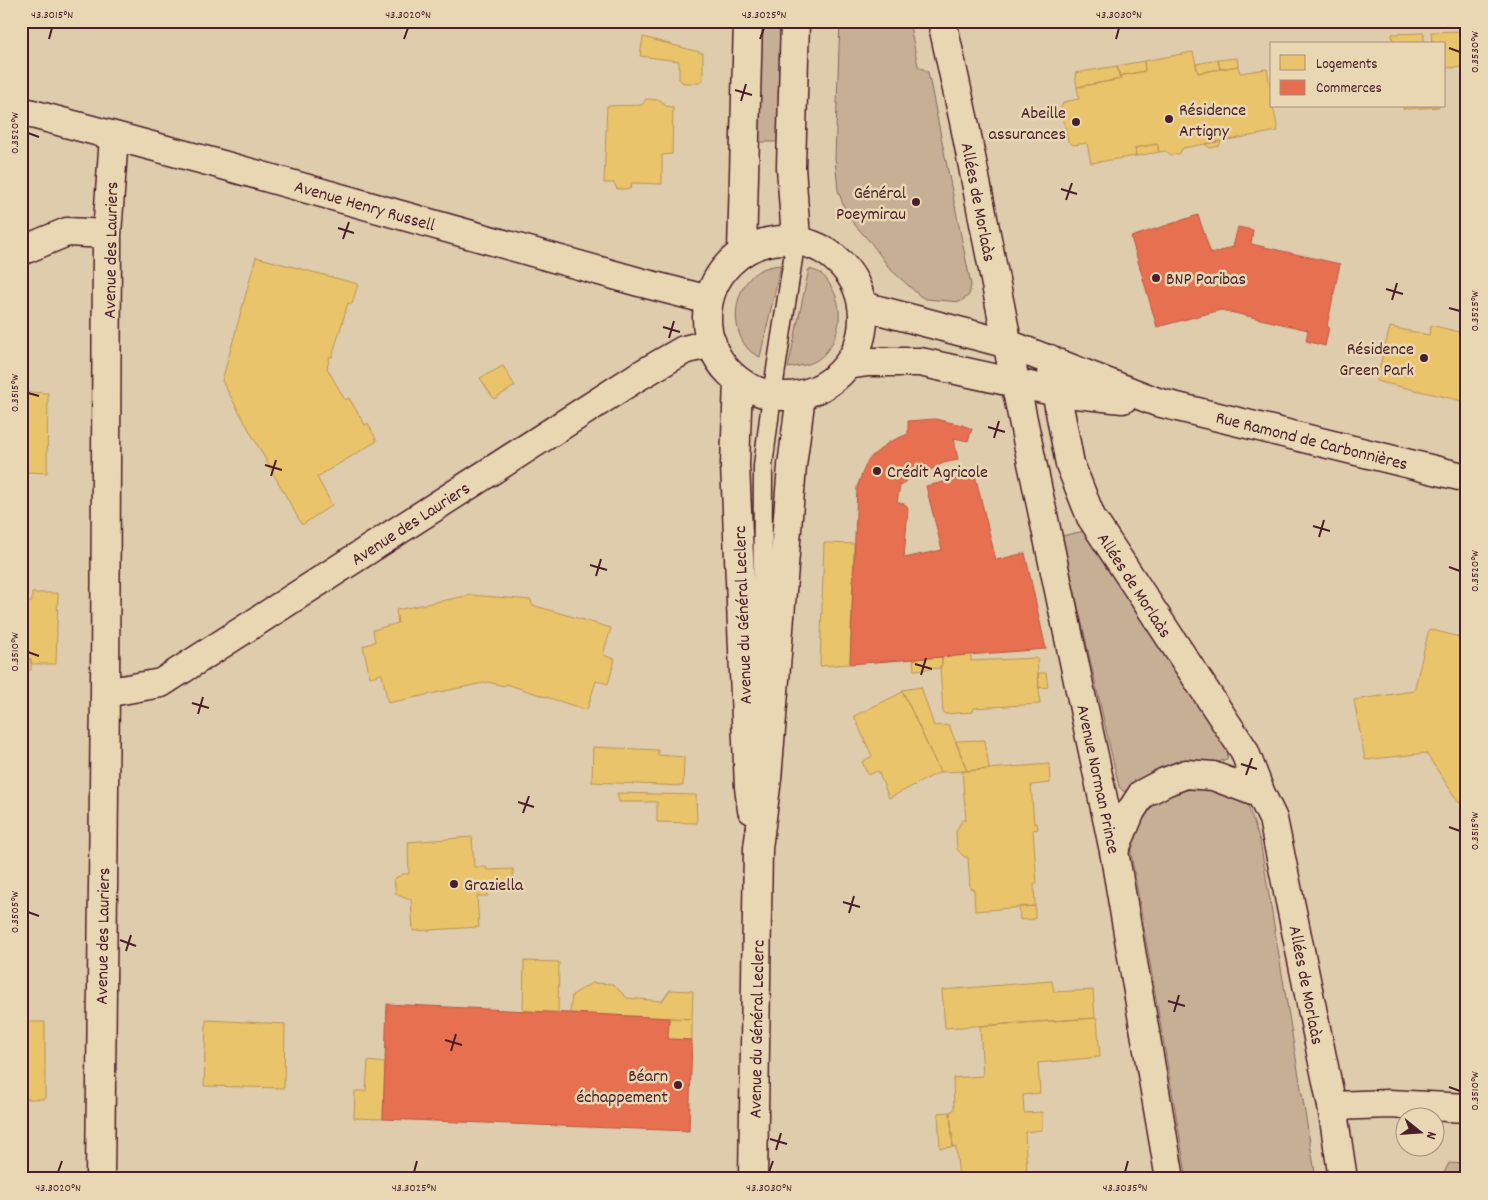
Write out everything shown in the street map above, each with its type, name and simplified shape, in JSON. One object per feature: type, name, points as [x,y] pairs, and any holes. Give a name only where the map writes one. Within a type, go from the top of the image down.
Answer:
[{"type":"street","points":[[742,251],[748,21]]},
{"type":"street","points":[[795,21],[791,167],[796,239]]},
{"type":"street","name":"Allées de Morlaàs","points":[[942,21],[965,126],[1015,382]]},
{"type":"street","name":"Avenue Henry Russell","points":[[21,111],[710,300]]},
{"type":"street","name":"Avenue des Lauriers","points":[[100,1179],[107,234],[114,137]]},
{"type":"street","points":[[21,251],[67,232],[107,234]]},
{"type":"street","points":[[796,239],[820,247],[841,262],[855,282],[863,306],[862,331],[854,356],[837,377],[814,391],[801,395],[772,396],[738,381],[720,361],[709,337],[707,315],[714,285],[728,264],[742,251],[771,240],[796,239]]},
{"type":"street","name":"Rue Ramond de Carbonnières","points":[[863,306],[1008,344],[1157,402]]},
{"type":"street","name":"Avenue des Lauriers","points":[[105,693],[160,683],[637,378],[684,350],[712,343]]},
{"type":"street","name":"Allées de Morlaàs","points":[[1050,359],[1070,464],[1091,517],[1244,750],[1260,794],[1273,819],[1332,1106],[1343,1179]]},
{"type":"street","name":"Rue Ramond de Carbonnières","points":[[847,365],[868,362],[920,362],[1057,392],[1157,402],[1467,478]]},
{"type":"street","name":"Avenue du Général Leclerc","points":[[738,381],[735,465],[749,787],[758,848]]},
{"type":"street","name":"Avenue Norman Prince","points":[[1015,382],[1114,851],[1170,1179]]},
{"type":"street","name":"Avenue du Général Leclerc","points":[[752,1179],[758,848],[767,779],[792,466],[801,395]]},
{"type":"street","points":[[1114,851],[1131,811],[1142,794],[1165,782],[1186,774],[1213,776],[1260,794]]},
{"type":"street","points":[[1332,1106],[1389,1104],[1467,1108]]},
{"type":"lane","points":[[767,779],[761,728],[763,476],[772,396],[796,239]]},
{"type":"shaded area","points":[[758,21],[784,21],[781,142],[755,142]]},
{"type":"shaded area","points":[[840,21],[909,21],[918,66],[928,72],[971,285],[969,295],[960,302],[926,299],[920,296],[890,269],[845,210],[838,190],[835,158]]},
{"type":"shaded area","points":[[781,265],[760,357],[750,351],[739,333],[736,313],[738,302],[741,292],[755,273],[766,268]]},
{"type":"shaded area","points":[[809,269],[822,274],[832,288],[838,306],[838,325],[832,343],[820,358],[809,364],[788,368]]},
{"type":"shaded area","points":[[1089,530],[1229,749],[1227,759],[1132,792],[1123,791],[1119,787],[1062,536]]},
{"type":"shaded area","points":[[1210,787],[1247,803],[1260,841],[1316,1179],[1187,1179],[1131,853],[1137,825],[1149,807],[1158,800],[1177,792]]},
{"type":"shaded area","points":[[1449,1163],[1467,1164],[1467,1179],[1441,1179]]},
{"type":"building: Logements","points":[[1467,31],[1467,67],[1446,68],[1446,42],[1432,42],[1431,32]]},
{"type":"building: Logements","points":[[1424,33],[1424,42],[1393,42],[1392,34]]},
{"type":"building: Logements","points":[[643,37],[703,53],[703,80],[700,83],[683,83],[679,79],[679,61],[640,56]]},
{"type":"building: Logements","name":"Résidence Artigny","points":[[1193,52],[1198,73],[1238,66],[1240,73],[1267,69],[1270,86],[1270,108],[1273,108],[1278,131],[1183,148],[1179,154],[1171,155],[1166,151],[1159,152],[1157,144],[1135,148],[1136,156],[1091,163],[1087,143],[1073,145],[1068,141],[1061,107],[1064,102],[1079,99],[1077,87],[1121,79],[1119,76],[1145,71],[1144,61]]},
{"type":"building: Logements","points":[[1237,58],[1238,66],[1220,69],[1218,60]]},
{"type":"building: Logements","points":[[1218,60],[1220,69],[1198,73],[1196,64]]},
{"type":"building: Logements","points":[[1144,61],[1145,71],[1119,76],[1117,66]]},
{"type":"building: Logements","points":[[1117,66],[1121,79],[1077,87],[1075,73]]},
{"type":"building: Logements","points":[[646,99],[660,100],[666,106],[673,107],[672,154],[662,155],[662,184],[632,183],[630,189],[617,189],[614,183],[604,183],[607,106],[642,105]]},
{"type":"building: Logements","points":[[1221,141],[1219,146],[1210,148],[1205,144]]},
{"type":"building: Logements","points":[[1157,144],[1159,152],[1136,156],[1135,148]]},
{"type":"building: Logements","points":[[256,257],[358,284],[352,304],[348,303],[327,368],[345,400],[349,398],[365,425],[368,423],[377,441],[317,477],[332,505],[302,525],[222,381]]},
{"type":"building: Logements","name":"Résidence Green Park","points":[[1431,325],[1467,334],[1467,402],[1376,381],[1390,327],[1429,335]]},
{"type":"building: Logements","points":[[503,366],[515,386],[494,399],[480,378]]},
{"type":"building: Logements","points":[[21,392],[48,393],[47,473],[27,472],[27,482],[21,481]]},
{"type":"building: Logements","points":[[824,543],[854,544],[850,664],[820,666]]},
{"type":"building: Logements","points":[[32,593],[58,593],[56,664],[31,664],[31,659],[21,659],[21,602],[32,602]]},
{"type":"building: Logements","points":[[471,595],[531,600],[532,605],[611,628],[603,655],[615,659],[608,684],[596,681],[587,710],[506,684],[504,686],[488,682],[388,703],[382,674],[370,677],[363,646],[375,642],[373,630],[398,623],[396,610]]},
{"type":"building: Logements","points":[[1429,629],[1467,639],[1467,798],[1459,803],[1426,753],[1365,760],[1354,700],[1414,691]]},
{"type":"building: Logements","points":[[971,655],[971,661],[1037,658],[1040,704],[974,708],[973,712],[945,714],[943,712],[940,666],[942,664],[942,657]]},
{"type":"building: Logements","points":[[942,657],[940,668],[914,670],[913,659]]},
{"type":"building: Logements","points":[[21,659],[31,659],[31,670],[21,670]]},
{"type":"building: Logements","points":[[1038,673],[1046,673],[1048,687],[1039,688]]},
{"type":"building: Logements","points":[[921,687],[934,726],[949,725],[967,771],[940,772],[902,690]]},
{"type":"building: Logements","points":[[903,692],[940,772],[889,798],[878,771],[868,775],[862,762],[872,756],[854,716]]},
{"type":"building: Logements","points":[[985,740],[989,769],[967,771],[956,741]]},
{"type":"building: Logements","points":[[593,747],[658,750],[658,755],[684,757],[683,786],[592,782]]},
{"type":"building: Logements","points":[[1049,764],[1050,783],[1031,785],[1034,823],[1037,823],[1038,829],[1033,830],[1037,884],[1034,884],[1035,906],[975,911],[974,890],[970,888],[968,857],[964,857],[957,849],[956,832],[962,820],[966,820],[962,771]]},
{"type":"building: Logements","points":[[617,793],[696,795],[697,823],[657,822],[657,802],[619,802]]},
{"type":"building: Logements","name":"Graziella","points":[[472,837],[474,867],[486,867],[487,870],[513,869],[514,890],[488,891],[488,896],[477,896],[479,927],[413,931],[411,899],[396,894],[394,879],[403,874],[409,874],[408,842]]},
{"type":"building: Logements","points":[[1035,906],[1035,919],[1020,920],[1019,907]]},
{"type":"building: Logements","points":[[524,961],[559,962],[558,1013],[523,1011]]},
{"type":"building: Logements","points":[[1052,981],[1054,992],[1093,990],[1095,1018],[945,1028],[942,990]]},
{"type":"building: Logements","points":[[592,983],[613,984],[627,998],[662,1001],[670,990],[693,991],[692,1019],[570,1013],[572,995]]},
{"type":"building: Logements","points":[[669,1018],[692,1019],[692,1040],[668,1039]]},
{"type":"building: Logements","points":[[1097,1018],[1100,1057],[1038,1063],[1040,1093],[1023,1095],[1024,1113],[1042,1112],[1042,1130],[1025,1132],[1027,1174],[959,1179],[956,1147],[953,1147],[950,1112],[954,1110],[953,1078],[983,1076],[980,1026]]},
{"type":"building: Logements","points":[[206,1020],[285,1024],[284,1088],[204,1086]]},
{"type":"building: Logements","points":[[21,1022],[45,1022],[45,1099],[21,1099]]},
{"type":"building: Logements","points":[[368,1061],[385,1063],[383,1119],[354,1118],[355,1091],[366,1091]]},
{"type":"building: Logements","points":[[950,1112],[953,1147],[940,1148],[938,1113]]},
{"type":"building: Commerces","points":[[1198,215],[1211,254],[1233,247],[1238,227],[1253,230],[1251,244],[1340,264],[1327,326],[1329,327],[1325,346],[1306,341],[1308,330],[1221,310],[1157,327],[1131,237]]},
{"type":"building: Commerces","points":[[935,419],[972,429],[968,441],[954,438],[958,460],[943,463],[925,473],[912,476],[900,486],[897,502],[904,504],[908,509],[904,558],[942,550],[926,486],[975,475],[996,560],[1025,553],[1046,649],[850,664],[857,487],[866,464],[872,456],[889,442],[908,434],[908,421]]},
{"type":"building: Commerces","points":[[387,1004],[669,1018],[668,1039],[692,1040],[689,1131],[383,1119]]},
{"type":"place","name":"Résidence Artigny","points":[[1169,119]]},
{"type":"place","name":"Abeille assurances","points":[[1076,122]]},
{"type":"place","name":"Général Poeymirau","points":[[916,202]]},
{"type":"place","name":"BNP Paribas","points":[[1156,278]]},
{"type":"place","name":"Résidence Green Park","points":[[1424,358]]},
{"type":"place","name":"Crédit Agricole","points":[[877,471]]},
{"type":"place","name":"Graziella","points":[[454,884]]},
{"type":"place","name":"Béarn échappement","points":[[678,1085]]}]
